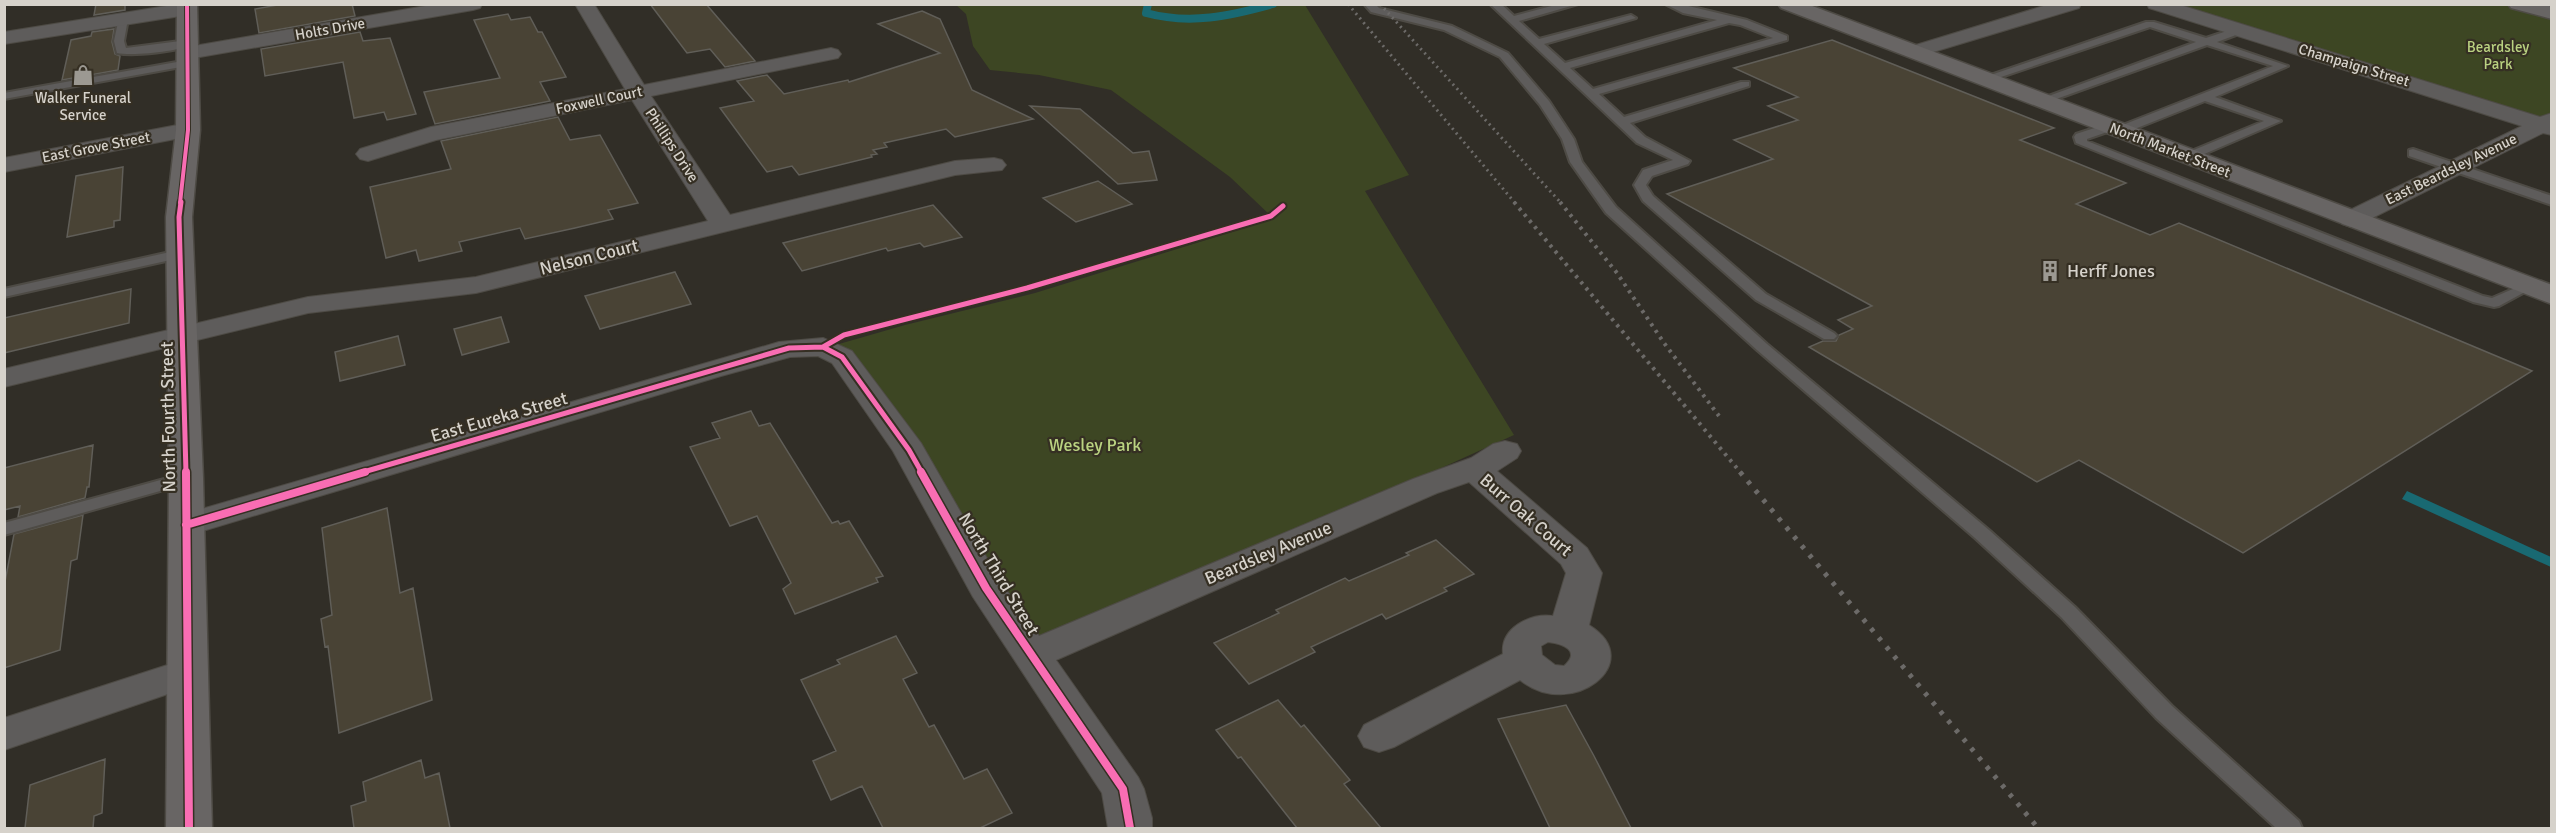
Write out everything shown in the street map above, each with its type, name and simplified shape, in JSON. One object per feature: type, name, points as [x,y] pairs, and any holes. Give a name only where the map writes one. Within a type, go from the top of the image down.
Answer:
[{"type":"street","name":"Holts Drive","points":[[188,53],[473,4]]},
{"type":"street","name":"Phillips Drive","points":[[584,4],[637,92],[723,224]]},
{"type":"street","name":"North Market Street","points":[[1788,4],[2552,295]]},
{"type":"street","points":[[1913,52],[2072,4]]},
{"type":"street","name":"Champaign Street","points":[[2156,4],[2548,124]]},
{"type":"street","points":[[2518,4],[2552,13]]},
{"type":"street","name":"North Fourth Street","points":[[187,7],[188,130],[179,217],[179,254],[186,478],[189,828]]},
{"type":"street","points":[[4,38],[187,7]]},
{"type":"street","name":"Foxwell Court","points":[[368,154],[431,134],[831,54]]},
{"type":"street","name":"East Beardsley Avenue","points":[[2351,219],[2548,124]]},
{"type":"street","name":"East Grove Street","points":[[4,165],[188,130]]},
{"type":"street","name":"Nelson Court","points":[[4,378],[308,305],[414,296],[476,285],[955,168],[994,165]]},
{"type":"street","name":"East Eureka Street","points":[[186,525],[721,367],[789,348],[823,347]]},
{"type":"street","name":"North Third Street","points":[[823,347],[842,357],[909,450],[986,588],[1123,789],[1130,828]]},
{"type":"street","name":"Beardsley Avenue","points":[[1030,655],[1425,486],[1474,469],[1505,451]]},
{"type":"street","name":"Burr Oak Court","points":[[1379,736],[1523,661],[1539,675],[1551,679],[1575,679],[1590,668],[1593,659],[1592,651],[1587,643],[1568,631],[1584,573],[1574,556],[1474,469]]},
{"type":"street","points":[[4,734],[186,673]]},
{"type":"lane","points":[[1369,4],[1375,10],[1448,28],[1504,55],[1545,103],[1568,139],[1576,162],[1611,210],[1761,347],[1982,534],[2060,604],[2164,712],[2291,828]]},
{"type":"lane","points":[[1495,4],[1641,140],[1684,161],[1647,173],[1640,184],[1648,198],[1761,297],[1829,336]]},
{"type":"lane","points":[[1511,20],[1573,4]]},
{"type":"lane","points":[[1591,93],[1783,38],[1732,20],[1670,4]]},
{"type":"lane","points":[[1535,43],[1631,18]]},
{"type":"lane","points":[[123,19],[119,41],[121,51],[153,49],[188,53]]},
{"type":"lane","points":[[1562,67],[1732,20]]},
{"type":"lane","points":[[1985,79],[2150,24],[2283,66],[2205,97],[2114,129],[2080,137],[2082,143],[2478,299],[2494,303],[2529,286]]},
{"type":"lane","points":[[2041,101],[2240,30]]},
{"type":"lane","points":[[4,96],[188,53]]},
{"type":"lane","points":[[1621,122],[1745,84]]},
{"type":"lane","points":[[2188,157],[2275,121],[2205,97]]},
{"type":"lane","points":[[2413,153],[2552,201]]},
{"type":"lane","points":[[4,293],[179,254]]},
{"type":"lane","points":[[4,529],[186,478]]},
{"type":"green space","name":"Beardsley Park","points":[[2511,4],[2551,15],[2551,116],[2539,122],[2162,5]]},
{"type":"green space","name":"Wesley Park","points":[[956,5],[1305,5],[1409,175],[1365,191],[1514,435],[1031,654],[839,344],[1035,293],[1274,219],[1230,177],[1111,90],[1039,75],[990,70],[973,46],[966,14]]},
{"type":"water","points":[[2407,491],[2551,557],[2551,567],[2402,499]]},
{"type":"building","points":[[96,4],[125,4],[125,10],[94,15]]},
{"type":"building","points":[[283,4],[352,4],[355,16],[259,33],[255,9]]},
{"type":"building","points":[[650,4],[706,4],[755,61],[725,67],[710,49],[687,53]]},
{"type":"building","points":[[922,11],[940,19],[972,90],[1033,119],[955,137],[946,129],[884,143],[887,147],[873,150],[877,154],[871,155],[872,157],[799,175],[792,166],[767,172],[720,108],[754,101],[737,81],[767,75],[784,94],[848,80],[849,82],[940,53],[878,24]]},
{"type":"building","points":[[508,14],[511,20],[530,17],[538,32],[542,32],[566,77],[540,82],[550,101],[435,124],[424,92],[500,78],[474,20]]},
{"type":"building","points":[[114,29],[112,42],[115,54],[120,56],[118,70],[62,80],[71,40],[91,36],[92,32]]},
{"type":"building","points":[[360,32],[363,41],[390,38],[416,114],[387,120],[384,112],[354,118],[343,62],[265,76],[261,49]]},
{"type":"building","name":"Herff Jones","points":[[1832,40],[2054,128],[2020,140],[2126,183],[2076,204],[2150,235],[2179,223],[2532,371],[2243,553],[2079,460],[2037,482],[1809,347],[1823,341],[1836,341],[1839,335],[1853,329],[1838,320],[1872,306],[1667,194],[1773,159],[1734,140],[1798,120],[1768,106],[1798,97],[1734,68]]},
{"type":"building","points":[[1030,106],[1080,109],[1133,153],[1149,151],[1157,180],[1118,184]]},
{"type":"building","points":[[558,117],[570,140],[600,135],[638,203],[608,210],[613,219],[525,239],[520,228],[459,242],[462,251],[419,261],[416,250],[386,258],[370,187],[451,169],[441,141]]},
{"type":"building","points":[[123,167],[120,220],[114,221],[114,227],[67,237],[76,176]]},
{"type":"building","points":[[1098,181],[1132,204],[1076,222],[1043,198]]},
{"type":"building","points":[[933,205],[962,237],[924,247],[920,243],[888,251],[886,248],[802,271],[783,243]]},
{"type":"building","points":[[675,272],[691,304],[600,329],[585,296]]},
{"type":"building","points":[[131,289],[129,323],[4,353],[4,318]]},
{"type":"building","points":[[501,317],[509,342],[462,355],[454,329]]},
{"type":"building","points":[[398,336],[405,365],[340,381],[335,352]]},
{"type":"building","points":[[751,411],[759,426],[770,423],[832,523],[838,521],[840,524],[849,521],[883,576],[876,578],[878,582],[795,614],[783,589],[791,583],[757,516],[730,526],[690,447],[720,438],[712,423]]},
{"type":"building","points":[[93,445],[89,487],[87,487],[85,498],[18,517],[20,506],[4,510],[4,468]]},
{"type":"building","points":[[387,508],[400,593],[413,588],[432,700],[339,733],[328,646],[325,647],[321,619],[332,615],[322,528]]},
{"type":"building","points":[[83,515],[77,559],[71,561],[60,650],[4,668],[4,587],[14,534]]},
{"type":"building","points":[[1436,540],[1474,574],[1444,588],[1447,591],[1386,619],[1382,614],[1311,647],[1315,652],[1249,684],[1214,643],[1279,613],[1276,610],[1345,578],[1349,581],[1409,555],[1406,553]]},
{"type":"building","points":[[896,636],[917,673],[903,679],[929,727],[934,725],[964,779],[987,769],[1012,813],[980,828],[883,828],[862,786],[831,800],[813,761],[836,751],[801,680],[840,664],[837,660]]},
{"type":"building","points":[[1278,700],[1301,727],[1304,725],[1350,780],[1344,784],[1381,828],[1297,828],[1241,757],[1238,758],[1216,730]]},
{"type":"building","points":[[1566,705],[1631,828],[1550,828],[1498,719]]},
{"type":"building","points":[[105,759],[102,813],[94,816],[93,828],[25,828],[30,785]]},
{"type":"building","points":[[421,760],[425,778],[439,773],[450,828],[354,828],[351,806],[366,801],[363,782]]},
{"type":"waterway","points":[[1148,4],[1146,13],[1162,17],[1194,19],[1226,15],[1273,4]]},
{"type":"railway","points":[[1348,4],[1515,203]]},
{"type":"railway","points":[[1380,4],[1561,203]]},
{"type":"railway","points":[[1514,202],[1741,473]]},
{"type":"railway","points":[[1560,202],[1617,273],[1664,343],[1719,416]]},
{"type":"railway","points":[[1740,472],[2038,828]]},
{"type":"cycle path","points":[[187,4],[188,130],[179,217],[186,478],[189,828]]},
{"type":"cycle path","points":[[823,347],[844,335],[1027,288],[1271,216],[1283,206]]},
{"type":"cycle path","points":[[186,525],[710,370],[789,348],[823,347],[842,357],[909,450],[986,588],[1123,789],[1130,828]]},
{"type":"place","name":"Walker Funeral Service","points":[[83,75]]},
{"type":"place","name":"Herff Jones","points":[[2050,271]]}]
